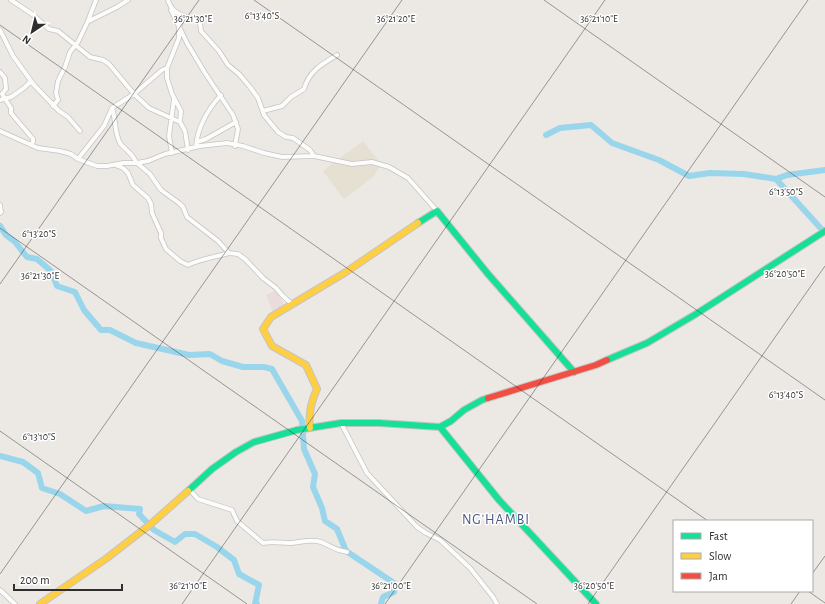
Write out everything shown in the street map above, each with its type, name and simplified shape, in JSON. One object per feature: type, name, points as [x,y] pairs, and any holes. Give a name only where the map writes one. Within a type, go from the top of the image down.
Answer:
[{"type":"main road","points":[[307,428],[311,400],[317,389],[306,365],[272,346],[263,329],[271,317],[346,272],[390,241],[437,211],[488,274],[574,372]]},
{"type":"main road","points":[[40,604],[107,558],[149,525],[212,469],[240,450],[259,440],[296,430],[341,423],[379,423],[440,427],[451,421],[468,407],[482,400],[502,393],[542,383],[627,352],[671,329],[823,233]]},
{"type":"main road","points":[[440,427],[485,484],[596,604]]},
{"type":"street","points":[[11,0],[32,14],[49,29],[58,31],[90,56],[103,60],[109,64],[134,94],[149,108],[180,122]]},
{"type":"street","points":[[53,106],[58,100],[56,93],[58,81],[70,52],[88,21],[96,0]]},
{"type":"street","points":[[88,21],[117,8],[128,0]]},
{"type":"street","points":[[168,0],[179,27],[205,73],[233,115],[238,129],[236,146]]},
{"type":"street","points":[[170,8],[175,12],[194,19],[200,23],[200,31],[219,51],[228,65],[239,74],[250,87],[258,98],[264,115],[278,132],[286,137],[293,138],[310,150],[314,156]]},
{"type":"street","points":[[186,17],[182,20],[179,27],[179,38],[166,68],[167,78],[180,111],[180,122],[185,131],[188,150]]},
{"type":"street","points":[[0,30],[13,56],[34,85],[53,106],[60,113],[68,117],[80,131]]},
{"type":"street","points":[[263,111],[282,106],[291,97],[304,89],[307,80],[319,65],[337,55]]},
{"type":"street","points":[[78,159],[104,126],[112,108],[134,94],[166,68]]},
{"type":"street","points":[[0,72],[5,78],[6,89],[2,94],[2,99]]},
{"type":"street","points":[[2,99],[11,97],[31,81]]},
{"type":"street","points":[[196,147],[197,136],[207,115],[211,107],[221,96]]},
{"type":"street","points":[[2,99],[11,108],[11,112],[33,139],[34,142],[31,145]]},
{"type":"street","points":[[172,153],[169,136],[174,99]]},
{"type":"street","points":[[112,108],[114,122],[120,142],[136,159],[137,163],[150,174],[161,190],[179,203],[187,217],[218,241],[229,254]]},
{"type":"street","points":[[197,142],[206,139],[236,122]]},
{"type":"street","points":[[0,131],[38,148],[71,154],[78,159],[97,166],[137,163],[196,147],[218,143],[243,146],[282,157],[314,156],[352,164],[372,162],[389,167],[408,178],[437,211]]},
{"type":"street","points":[[115,164],[123,168],[128,173],[133,185],[148,198],[161,238],[168,251],[188,265],[205,258],[238,254],[293,305]]},
{"type":"street","points":[[0,204],[0,213]]},
{"type":"street","points":[[341,423],[367,473],[417,527],[440,540],[470,568],[493,597],[496,604]]},
{"type":"street","points":[[190,490],[198,499],[232,510],[237,521],[263,544],[273,541],[289,543],[306,540],[320,542],[337,551],[347,552]]},
{"type":"street","points":[[0,590],[15,604]]},
{"type":"shaded area","points":[[363,141],[381,164],[373,177],[344,199],[323,171]]},
{"type":"shaded area","points":[[277,290],[285,307],[273,312],[266,295]]},
{"type":"waterway","points":[[546,135],[560,128],[591,125],[612,143],[659,160],[689,176],[710,173],[744,174],[776,179],[825,233]]},
{"type":"waterway","points":[[776,179],[787,175],[825,170]]},
{"type":"waterway","points":[[0,226],[6,235],[15,242],[27,257],[37,259],[51,271],[57,286],[75,292],[84,310],[101,330],[110,330],[136,343],[189,355],[210,354],[222,361],[243,367],[264,367],[272,369],[302,421],[304,449],[315,474],[313,487],[322,508],[325,521],[337,529],[346,551],[394,583],[394,592],[383,597],[381,604]]},
{"type":"waterway","points":[[0,456],[23,462],[38,473],[42,488],[60,494],[86,511],[104,506],[140,509],[139,514],[154,530],[175,542],[185,534],[195,534],[217,547],[234,560],[239,574],[259,585],[255,604],[257,604]]},
{"type":"traffic: fast","points":[[418,223],[437,211],[488,274],[574,372]]},
{"type":"traffic: fast","points":[[607,360],[647,343],[696,314],[825,231]]},
{"type":"traffic: fast","points":[[188,491],[212,469],[236,452],[254,442],[297,430],[341,423],[379,423],[440,427],[451,421],[464,410],[488,398]]},
{"type":"traffic: fast","points":[[440,427],[499,500],[596,604]]},
{"type":"traffic: slow","points":[[310,428],[310,408],[317,389],[306,365],[272,346],[263,329],[271,317],[346,272],[418,223]]},
{"type":"traffic: slow","points":[[40,604],[107,558],[152,523],[188,491]]},
{"type":"traffic: jam","points":[[488,398],[596,365],[607,360]]},
{"type":"district","name":"NG'HAMBI","points":[[496,520]]}]
